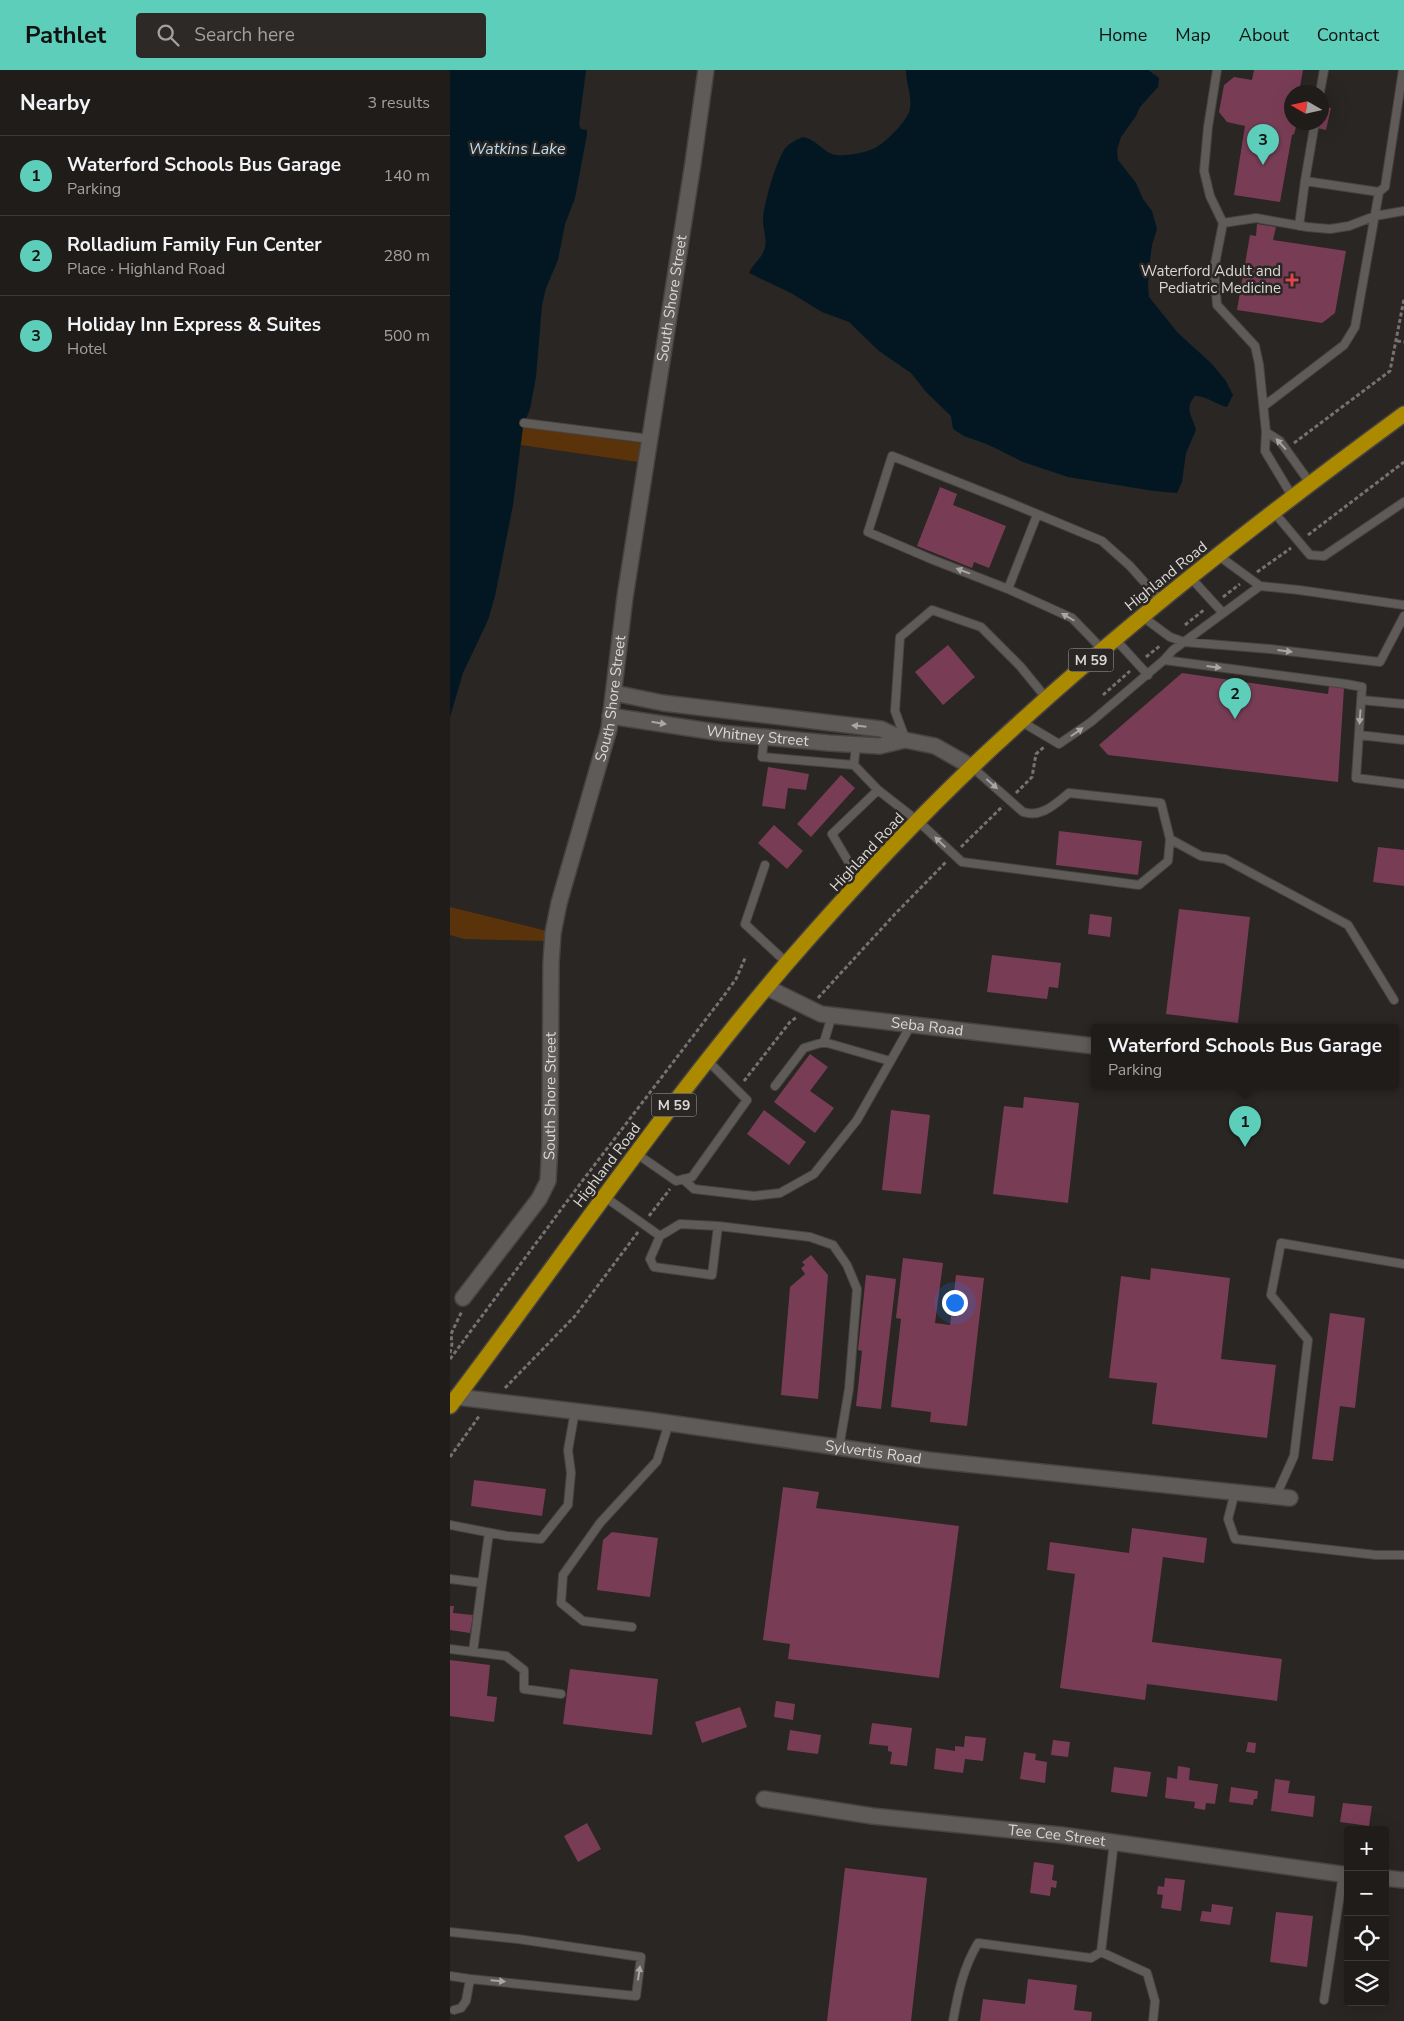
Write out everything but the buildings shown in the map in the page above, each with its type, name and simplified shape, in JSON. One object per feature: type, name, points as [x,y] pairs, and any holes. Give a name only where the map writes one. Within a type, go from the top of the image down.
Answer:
[{"type":"highway","name":"Highland Road","points":[[453,1401],[708,1061],[787,964],[919,822],[972,767],[1103,650],[1272,511],[1404,414]]},
{"type":"street","name":"South Shore Street","points":[[463,1298],[539,1199],[548,1181],[553,933],[559,903],[608,729],[625,597],[706,70]]},
{"type":"street","name":"Whitney Street","points":[[614,693],[663,703],[881,728],[905,740],[935,746],[972,767]]},
{"type":"street","points":[[686,727],[690,706]]},
{"type":"street","points":[[760,714],[761,736]]},
{"type":"street","name":"Whitney Street","points":[[610,716],[761,736],[880,746],[905,740]]},
{"type":"street","name":"Seba Road","points":[[768,988],[821,1014],[1091,1046]]},
{"type":"street","name":"Sylvertis Road","points":[[453,1401],[493,1401],[669,1423],[928,1460],[1283,1497]]},
{"type":"street","name":"Tee Cee Street","points":[[764,1799],[872,1816],[1114,1842],[1344,1875]]},
{"type":"street","points":[[1389,1878],[1404,1880]]},
{"type":"lane","points":[[1217,70],[1208,127],[1204,171],[1210,196],[1223,223],[1214,269],[1217,305],[1255,346],[1264,406],[1265,451],[1292,496]]},
{"type":"lane","points":[[1321,85],[1324,70]]},
{"type":"lane","points":[[1264,406],[1344,345],[1355,327],[1379,192],[1385,187],[1403,70]]},
{"type":"lane","points":[[1300,226],[1314,130]]},
{"type":"lane","points":[[1305,181],[1379,192]]},
{"type":"lane","points":[[1223,223],[1256,218],[1330,229],[1349,226],[1375,216],[1404,211]]},
{"type":"lane","points":[[524,423],[650,439]]},
{"type":"lane","points":[[1266,432],[1280,441],[1310,483]]},
{"type":"lane","points":[[1103,650],[1072,618],[1008,589],[868,532],[892,456],[1004,500],[1102,542],[1130,566],[1162,602]]},
{"type":"lane","points":[[1272,511],[1310,555],[1324,556],[1404,502]]},
{"type":"lane","points":[[1008,589],[1037,515]]},
{"type":"lane","points":[[1219,556],[1260,586],[1404,605]]},
{"type":"lane","points":[[1191,578],[1223,613]]},
{"type":"lane","points":[[1022,722],[1059,744],[1091,722],[1164,660],[1173,650],[1260,586]]},
{"type":"lane","points":[[905,740],[895,711],[900,637],[932,610],[981,627],[1020,666],[1047,699]]},
{"type":"lane","points":[[1143,617],[1170,637],[1184,642],[1270,649],[1380,662],[1404,616]]},
{"type":"lane","points":[[1116,640],[1148,674]]},
{"type":"lane","points":[[1164,660],[1362,687],[1356,778],[1404,784]]},
{"type":"lane","points":[[1362,700],[1404,704]]},
{"type":"lane","points":[[1359,735],[1404,740]]},
{"type":"lane","points":[[761,736],[762,757],[854,766],[878,790],[919,822],[962,862],[1139,885],[1168,861],[1170,839],[1161,803],[1069,793],[1048,809],[1030,814],[1024,812],[972,767]]},
{"type":"lane","points":[[854,766],[856,744]]},
{"type":"lane","points":[[861,883],[832,834],[878,790]]},
{"type":"lane","points":[[1170,839],[1201,856],[1225,859],[1348,925],[1394,1000]]},
{"type":"lane","points":[[765,865],[745,924],[787,964]]},
{"type":"lane","points":[[824,1042],[832,1015]]},
{"type":"lane","points":[[637,1154],[694,1189],[754,1196],[780,1193],[814,1174],[857,1120],[911,1024]]},
{"type":"lane","points":[[775,1086],[804,1048],[824,1042],[890,1061]]},
{"type":"lane","points":[[679,1180],[692,1177],[747,1100],[708,1061]]},
{"type":"lane","points":[[605,1197],[660,1236]]},
{"type":"lane","points":[[718,1226],[712,1275],[654,1267],[650,1259],[660,1236],[680,1224],[718,1226],[810,1237],[833,1245],[847,1264],[857,1289],[848,1389],[839,1448]]},
{"type":"lane","points":[[1283,1497],[1294,1456],[1308,1340],[1271,1295],[1281,1243],[1404,1264]]},
{"type":"lane","points":[[450,1525],[507,1536],[541,1539],[568,1505],[571,1473],[568,1450],[575,1411]]},
{"type":"lane","points":[[632,1627],[583,1621],[561,1603],[563,1575],[600,1523],[656,1461],[669,1423]]},
{"type":"lane","points":[[1235,1492],[1228,1519],[1235,1539],[1376,1555],[1404,1554]]},
{"type":"lane","points":[[474,1652],[489,1533]]},
{"type":"lane","points":[[450,1579],[482,1583]]},
{"type":"lane","points":[[450,1649],[506,1656],[524,1670],[524,1689],[561,1694]]},
{"type":"lane","points":[[1102,1952],[1114,1842]]},
{"type":"lane","points":[[1324,2000],[1344,1881]]},
{"type":"lane","points":[[450,1932],[518,1939],[641,1957],[636,1996],[450,1976]]},
{"type":"lane","points":[[954,2021],[959,1988],[970,1958],[978,1943],[1091,1958],[1102,1952]]},
{"type":"lane","points":[[1102,1952],[1147,1972],[1155,2001],[1153,2021]]},
{"type":"lane","points":[[454,2010],[462,2008],[466,2001],[470,1979]]},
{"type":"path","points":[[1290,446],[1387,375],[1392,365],[1404,299]]},
{"type":"path","points":[[1397,341],[1404,342]]},
{"type":"path","points":[[1098,700],[1170,637],[1404,462]]},
{"type":"path","points":[[739,1092],[744,1080],[790,1022],[808,1007],[953,855],[1011,800],[1032,777],[1036,754],[1052,740]]},
{"type":"path","points":[[450,1359],[586,1176],[726,993],[736,979],[746,956]]},
{"type":"path","points":[[450,1457],[475,1420],[575,1316],[679,1180]]},
{"type":"path","points":[[450,1353],[452,1344],[450,1334],[464,1305],[463,1298]]},
{"type":"shaded area","points":[[523,426],[640,443],[638,462],[521,445]]},
{"type":"shaded area","points":[[450,907],[547,931],[545,941],[464,939],[450,935]]},
{"type":"water","name":"Watkins Lake","points":[[450,70],[586,70],[579,125],[581,129],[587,130],[587,134],[575,198],[565,224],[558,260],[546,288],[542,305],[536,377],[530,409],[523,426],[513,505],[495,596],[488,620],[463,673],[450,717]]},
{"type":"water","points":[[906,70],[1148,70],[1159,78],[1158,87],[1140,107],[1121,137],[1117,150],[1118,160],[1136,183],[1143,199],[1152,211],[1157,229],[1150,260],[1149,297],[1178,333],[1212,364],[1226,381],[1233,395],[1227,407],[1199,396],[1195,396],[1192,400],[1189,408],[1196,430],[1186,453],[1182,482],[1177,493],[1068,477],[1023,462],[989,445],[964,436],[953,429],[951,416],[926,392],[911,373],[879,351],[849,322],[822,312],[791,293],[749,273],[764,251],[766,241],[763,220],[765,205],[774,174],[784,150],[790,144],[803,137],[813,141],[827,152],[836,155],[861,153],[875,148],[896,131],[909,113],[910,99]]},
{"type":"place","name":"Holiday Inn Express & Suites","points":[[1263,165]]},
{"type":"place","name":"Waterford Adult and Pediatric Medicine","points":[[1292,280]]},
{"type":"place","name":"Rolladium Family Fun Center","points":[[1235,719]]},
{"type":"place","name":"Waterford Schools Bus Garage","points":[[1245,1147]]}]
